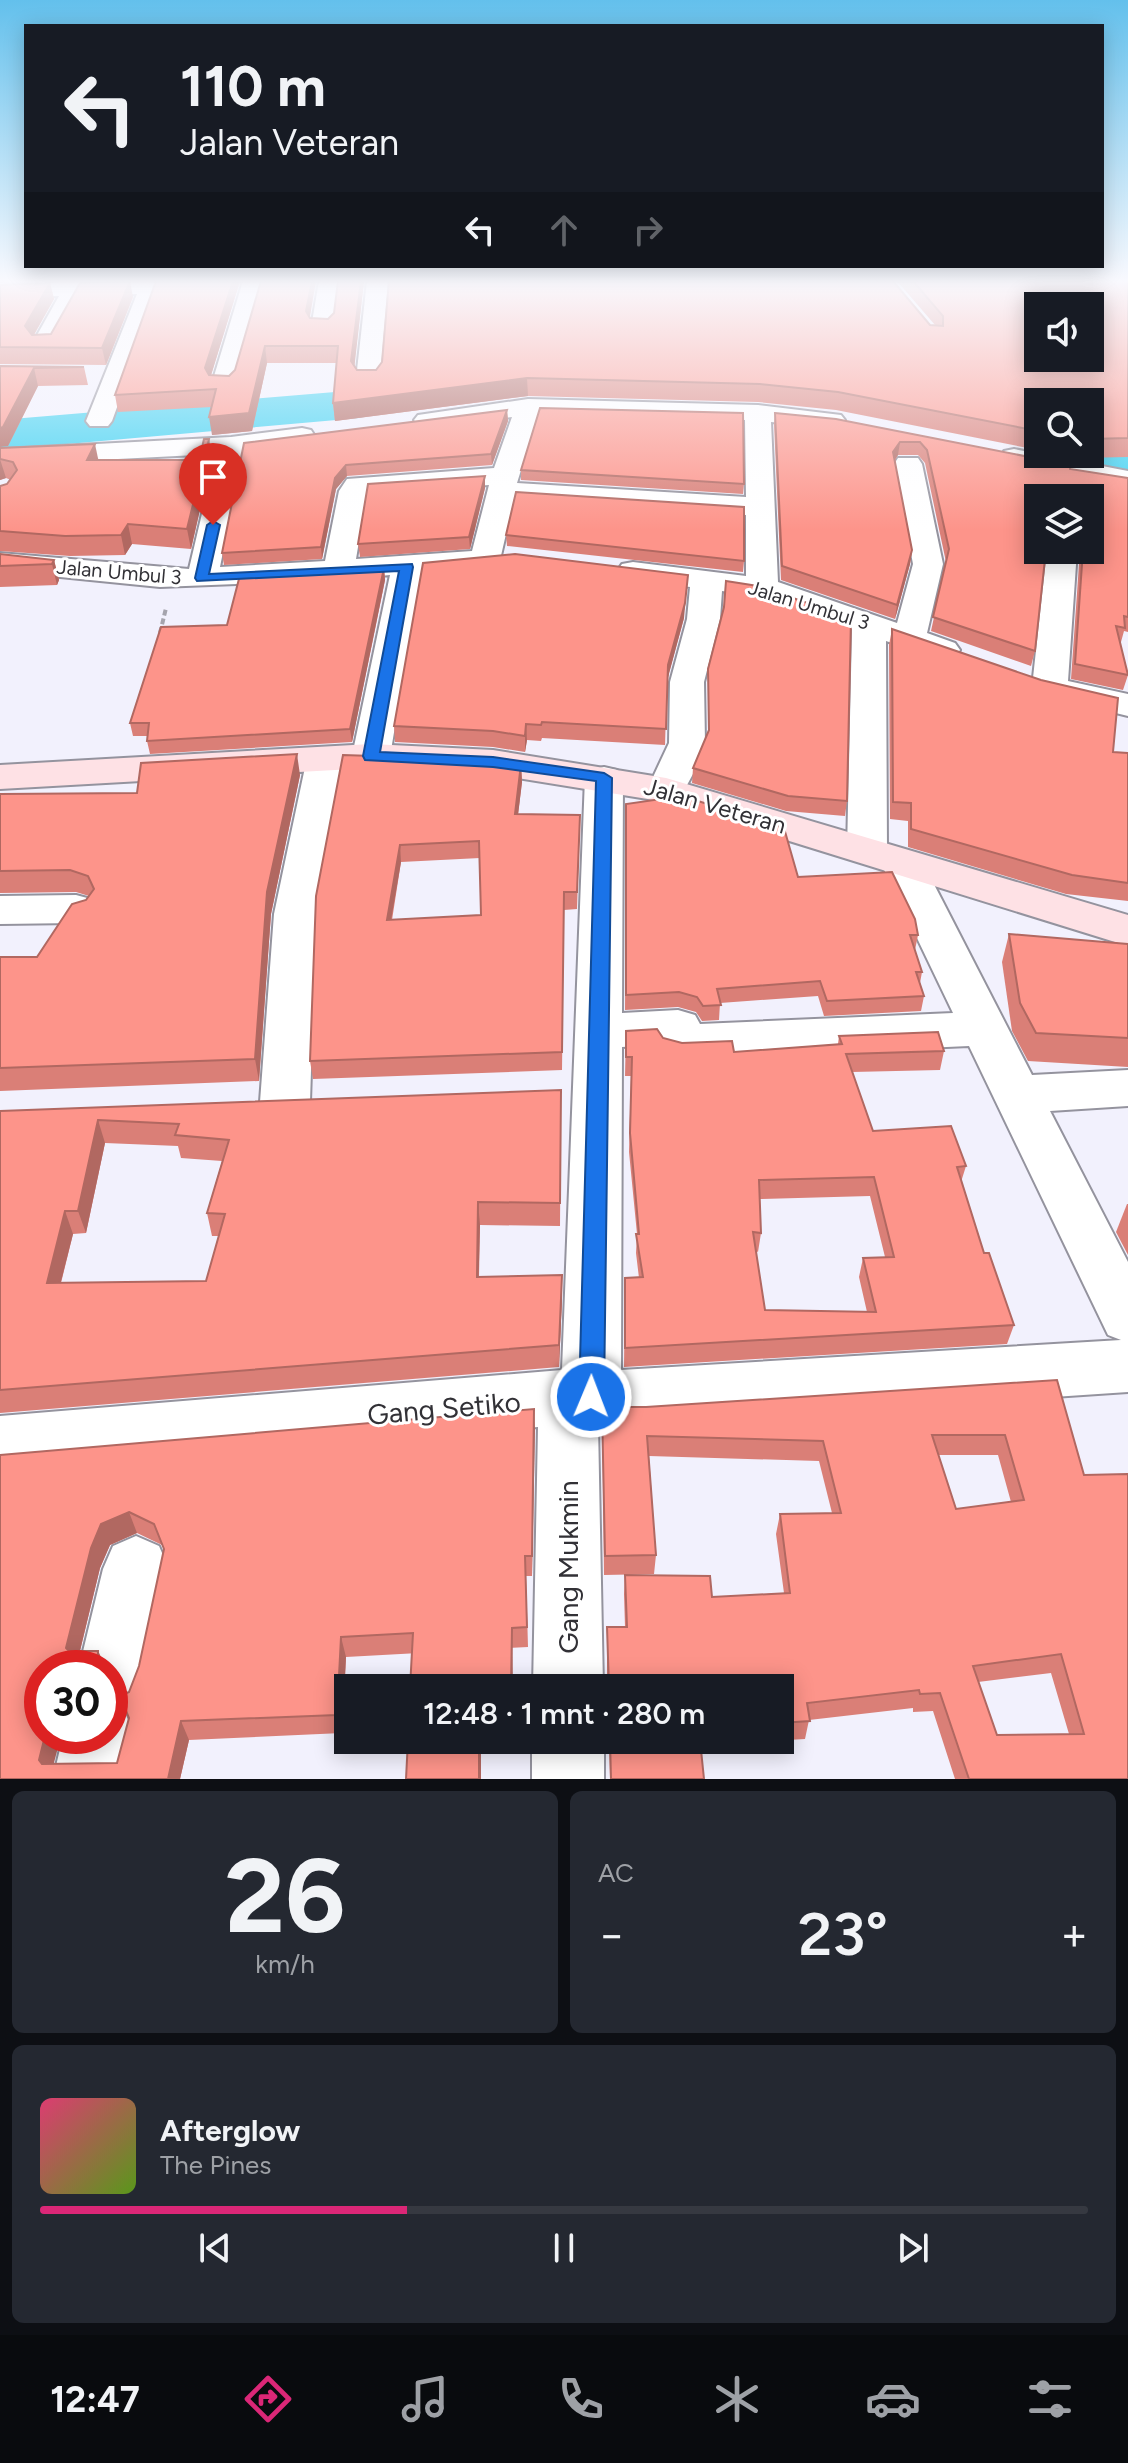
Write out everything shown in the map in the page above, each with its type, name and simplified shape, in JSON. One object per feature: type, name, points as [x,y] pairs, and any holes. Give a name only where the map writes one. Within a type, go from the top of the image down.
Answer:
[{"type":"main road","name":"Jalan Veteran","points":[[0,777],[371,756],[493,762],[666,790],[1128,931]]},
{"type":"street","points":[[99,421],[122,364]]},
{"type":"street","points":[[223,386],[229,364]]},
{"type":"street","points":[[368,379],[370,364]]},
{"type":"street","points":[[88,374],[118,375]]},
{"type":"street","points":[[503,483],[528,407]]},
{"type":"street","points":[[403,423],[528,407],[758,413],[850,424]]},
{"type":"street","points":[[758,413],[762,587]]},
{"type":"street","points":[[0,457],[231,445],[325,433]]},
{"type":"street","points":[[187,578],[231,445]]},
{"type":"street","points":[[991,452],[1024,459]]},
{"type":"street","points":[[908,464],[928,564],[910,637]]},
{"type":"street","points":[[1067,484],[1069,468],[1128,479]]},
{"type":"street","points":[[339,571],[353,491],[357,485],[503,483],[761,507]]},
{"type":"street","name":"Jalan Umbul 3","points":[[0,562],[187,578],[407,567],[500,558],[503,483]]},
{"type":"street","points":[[1059,564],[1037,683],[1128,705]]},
{"type":"street","name":"Jalan Umbul 3","points":[[599,566],[762,587],[972,661]]},
{"type":"street","points":[[371,756],[407,567]]},
{"type":"street","points":[[666,790],[687,748],[687,682],[695,643],[704,626],[708,603],[705,579]]},
{"type":"street","points":[[869,623],[884,857],[985,1028],[1128,1318]]},
{"type":"street","points":[[285,1102],[295,914],[326,758]]},
{"type":"street","name":"Gang Mukmin","points":[[569,1674],[580,1397],[598,1090],[604,778]]},
{"type":"street","points":[[0,910],[76,909]]},
{"type":"street","points":[[600,1031],[678,1027],[680,1042],[985,1028]]},
{"type":"street","points":[[1017,1094],[1128,1088]]},
{"type":"street","points":[[551,1092],[598,1090]]},
{"type":"street","name":"Gang Setiko","points":[[0,1445],[580,1397],[644,1397],[1128,1366]]},
{"type":"street","points":[[118,1650],[136,1569]]},
{"type":"street","points":[[89,1779],[95,1754]]},
{"type":"street","points":[[568,1754],[568,1779]]},
{"type":"path","points":[[160,634],[187,578]]},
{"type":"building","points":[[126,364],[206,364],[209,375],[229,376],[237,364],[261,364],[249,413],[209,417],[216,389],[115,395]]},
{"type":"building","points":[[336,364],[353,364],[357,370],[376,370],[380,364],[1024,364],[1024,372],[1104,372],[1104,364],[1128,364],[1128,438],[1104,439],[1104,388],[1024,388],[1024,428],[838,392],[760,384],[527,378],[333,403]]},
{"type":"building","points":[[0,366],[84,367],[34,368],[0,428]]},
{"type":"building","points":[[540,408],[743,413],[744,484],[521,470]]},
{"type":"building","points":[[507,410],[491,454],[346,465],[335,478],[321,547],[222,553],[244,443]]},
{"type":"building","points":[[775,413],[836,419],[1024,456],[1024,468],[1070,468],[1128,478],[1128,617],[1124,616],[1125,628],[1116,626],[1128,675],[1075,664],[1082,564],[1104,564],[1104,484],[1024,484],[1024,564],[1044,564],[1035,651],[933,617],[949,549],[927,450],[920,442],[900,442],[893,452],[912,550],[897,605],[782,566]]},
{"type":"building","points":[[204,439],[209,439],[187,529],[128,524],[121,535],[65,536],[0,531],[0,486],[7,484],[17,470],[13,462],[0,459],[0,448],[95,444],[87,460],[199,460]]},
{"type":"building","points":[[485,476],[469,537],[358,544],[368,484]]},
{"type":"building","points":[[516,492],[744,507],[744,561],[506,535]]},
{"type":"building","points":[[0,554],[54,560],[52,564],[0,566]]},
{"type":"building","points":[[515,554],[688,575],[685,603],[668,665],[666,729],[542,722],[541,725],[526,724],[525,736],[493,731],[394,726],[423,563]]},
{"type":"building","points":[[384,568],[350,729],[147,741],[149,723],[130,723],[161,627],[227,625],[240,575]]},
{"type":"building","points":[[726,581],[758,586],[851,618],[847,801],[788,796],[693,768],[709,730],[708,669],[724,607]]},
{"type":"building","points":[[892,629],[1041,680],[1118,698],[1113,752],[1128,753],[1128,883],[1072,875],[911,829],[911,803],[893,802]]},
{"type":"building","points":[[297,754],[267,892],[255,1059],[0,1068],[0,957],[37,957],[72,904],[86,900],[94,889],[88,876],[70,870],[0,871],[0,794],[137,793],[141,763]]},
{"type":"building","points":[[343,755],[492,760],[521,764],[515,814],[580,815],[577,892],[564,892],[562,1052],[310,1061],[316,896]],"holes":[[[479,841],[481,915],[387,920],[400,845]]]},
{"type":"building","points":[[682,796],[784,828],[798,877],[892,872],[915,919],[918,935],[910,935],[922,972],[916,972],[924,996],[827,1001],[820,981],[717,989],[721,1005],[703,1006],[697,997],[679,992],[626,995],[626,804]]},
{"type":"building","points":[[1009,934],[1128,944],[1128,1038],[1036,1033],[1020,1003]]},
{"type":"building","points":[[657,1029],[663,1038],[682,1043],[732,1041],[734,1052],[842,1044],[839,1036],[938,1032],[944,1051],[846,1054],[873,1131],[951,1126],[966,1166],[957,1167],[984,1253],[989,1253],[1014,1325],[625,1348],[625,1278],[643,1277],[636,1234],[639,1234],[630,1133],[632,1057],[626,1057],[626,1031]],"holes":[[[874,1177],[894,1257],[863,1258],[876,1312],[765,1310],[753,1232],[761,1233],[759,1180]]]},
{"type":"building","points":[[561,1090],[560,1203],[478,1202],[477,1277],[562,1275],[559,1345],[0,1390],[0,1111]],"holes":[[[98,1120],[179,1124],[175,1135],[229,1140],[207,1213],[225,1214],[206,1281],[47,1283],[65,1211],[78,1211]]]},
{"type":"building","points":[[1057,1380],[1084,1475],[1128,1474],[1128,1779],[969,1779],[940,1693],[920,1694],[919,1690],[807,1703],[810,1721],[794,1722],[794,1674],[609,1674],[607,1627],[627,1627],[625,1575],[710,1576],[712,1597],[790,1593],[780,1514],[841,1513],[823,1441],[647,1436],[656,1555],[605,1556],[602,1407],[646,1407]],"holes":[[[932,1435],[1005,1435],[1024,1500],[956,1509]],[[1061,1654],[1084,1734],[997,1735],[973,1666]]]},
{"type":"building","points":[[534,1409],[532,1556],[525,1556],[527,1627],[512,1628],[511,1674],[411,1674],[413,1633],[341,1637],[339,1674],[334,1674],[334,1715],[181,1721],[168,1779],[0,1779],[0,1455]],"holes":[[[129,1512],[154,1524],[164,1549],[139,1666],[128,1692],[128,1754],[119,1754],[117,1763],[42,1764],[40,1754],[24,1754],[24,1650],[68,1650],[91,1548],[101,1524]]]},
{"type":"building","points":[[407,1754],[479,1754],[479,1779],[406,1779]]},
{"type":"building","points":[[610,1754],[701,1754],[704,1779],[611,1779]]},
{"type":"waterway","points":[[0,435],[359,404],[441,386]]},
{"type":"waterway","points":[[1104,463],[1128,467]]},
{"type":"route","points":[[213,525],[202,578],[407,567],[371,756],[493,762],[604,778],[591,1397]]}]
